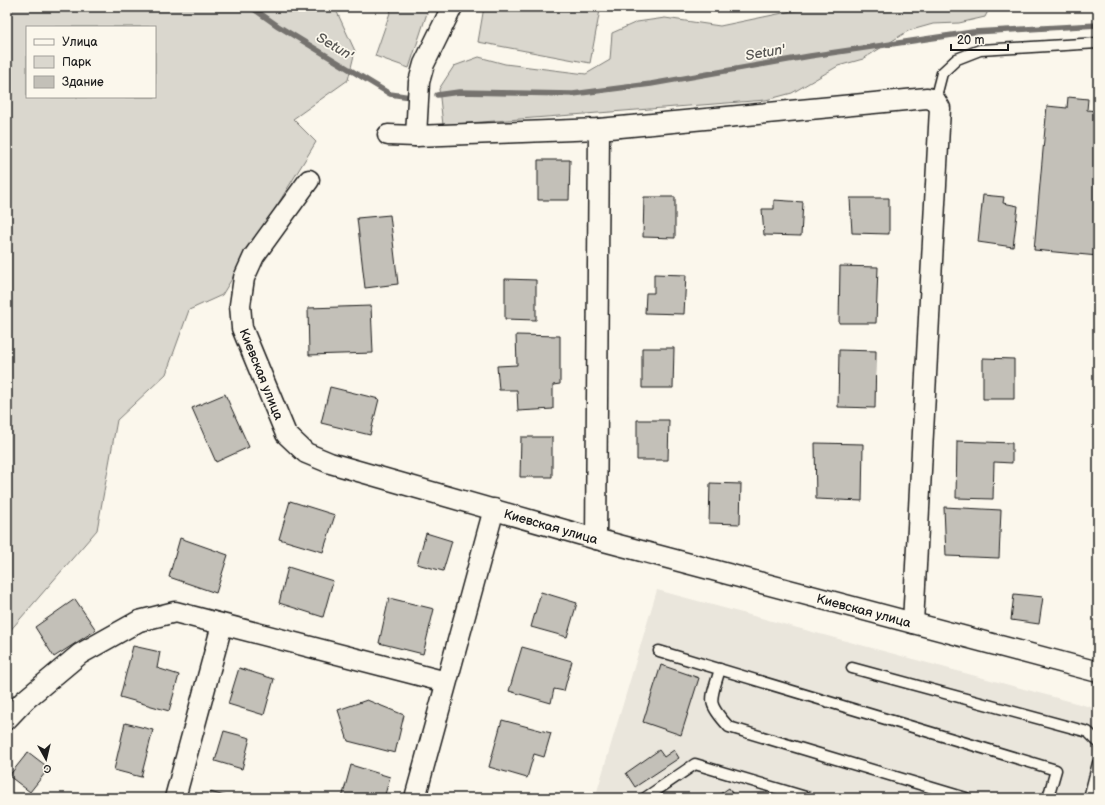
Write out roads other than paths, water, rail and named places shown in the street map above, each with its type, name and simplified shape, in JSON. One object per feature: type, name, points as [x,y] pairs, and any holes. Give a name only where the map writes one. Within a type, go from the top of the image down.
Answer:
[{"type":"street","points":[[416,136],[419,82],[424,64],[452,7]]},
{"type":"street","points":[[388,135],[416,136],[599,129],[928,98],[935,100],[940,108],[913,623]]},
{"type":"street","points":[[596,539],[599,129]]},
{"type":"street","name":"Киевская улица","points":[[309,180],[254,256],[244,278],[240,305],[242,328],[286,434],[306,453],[330,463],[596,539],[1098,672]]},
{"type":"street","points":[[415,798],[494,509]]},
{"type":"street","points":[[7,719],[25,700],[80,654],[139,621],[175,612],[446,682]]},
{"type":"street","points":[[174,798],[222,625]]},
{"type":"lane","points":[[935,100],[942,72],[957,59],[980,50],[1098,43]]},
{"type":"lane","points":[[659,651],[1056,770],[1048,798]]},
{"type":"lane","points":[[852,668],[1088,732],[1098,742]]},
{"type":"lane","points":[[720,669],[711,702],[714,710],[729,727],[966,798]]},
{"type":"lane","points":[[646,798],[695,764],[809,798]]},
{"type":"lane","points":[[1089,798],[1098,764]]},
{"type":"waterway","name":"Setun'","points":[[251,7],[278,26],[390,94],[411,97]]},
{"type":"waterway","name":"Setun'","points":[[437,95],[459,92],[573,94],[651,84],[810,56],[973,32],[1098,25]]}]
